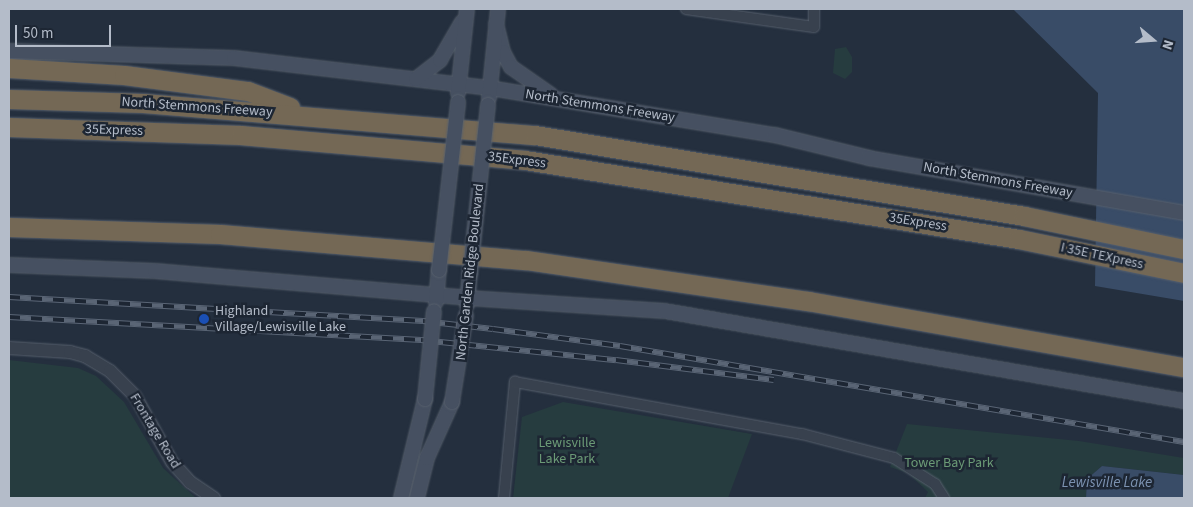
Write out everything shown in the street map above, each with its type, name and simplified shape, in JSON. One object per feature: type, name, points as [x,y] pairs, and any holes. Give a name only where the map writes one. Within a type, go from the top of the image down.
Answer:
[{"type":"highway","points":[[9,68],[124,75],[248,92],[310,115]]},
{"type":"highway","name":"North Stemmons Freeway","points":[[9,100],[143,103],[310,115],[535,135],[1024,216],[1184,249]]},
{"type":"highway","name":"35Express","points":[[10,127],[241,135],[525,160],[1019,239]]},
{"type":"highway","points":[[9,227],[220,234],[526,260],[808,301],[1184,366]]},
{"type":"highway","name":"I 35E TEXpress","points":[[1019,239],[1184,273]]},
{"type":"main road","name":"North Garden Ridge Boulevard","points":[[417,498],[427,458],[452,402],[468,298],[498,9]]},
{"type":"main road","points":[[416,79],[446,53],[467,11]]},
{"type":"main road","points":[[401,498],[425,399],[467,11]]},
{"type":"main road","points":[[496,24],[503,52],[515,73],[558,100]]},
{"type":"main road","name":"North Stemmons Freeway","points":[[9,51],[234,58],[490,88],[775,136],[870,158],[1184,212]]},
{"type":"main road","points":[[9,265],[155,271],[468,298],[665,311],[1184,401]]},
{"type":"street","points":[[686,9],[814,27],[814,9]]},
{"type":"street","name":"Frontage Road","points":[[9,348],[76,353],[110,371],[135,396],[172,462],[190,482],[214,498]]},
{"type":"street","points":[[504,498],[516,382],[802,434],[894,458],[935,484],[944,498]]},
{"type":"green space","points":[[846,47],[852,57],[852,72],[845,79],[833,73],[835,49]]},
{"type":"green space","points":[[9,360],[78,368],[96,376],[124,402],[163,468],[196,498],[9,498]]},
{"type":"green space","name":"Lewisville Lake Park","points":[[563,402],[752,434],[728,498],[513,498],[522,417]]},
{"type":"green space","name":"Tower Bay Park","points":[[907,424],[1079,441],[1184,458],[1184,475],[1102,466],[1087,479],[1086,498],[925,498],[928,492],[908,473],[890,467]]},
{"type":"water","points":[[1013,9],[1184,9],[1184,301],[1095,286],[1098,93]]},
{"type":"water","name":"Lewisville Lake","points":[[1102,466],[1184,475],[1184,498],[1086,498],[1087,479]]},
{"type":"railway","points":[[9,297],[423,321],[493,329],[620,346],[1184,442]]},
{"type":"railway","points":[[9,317],[421,340],[616,360],[774,380]]},
{"type":"place","name":"Highland Village/Lewisville Lake","points":[[204,319]]}]
